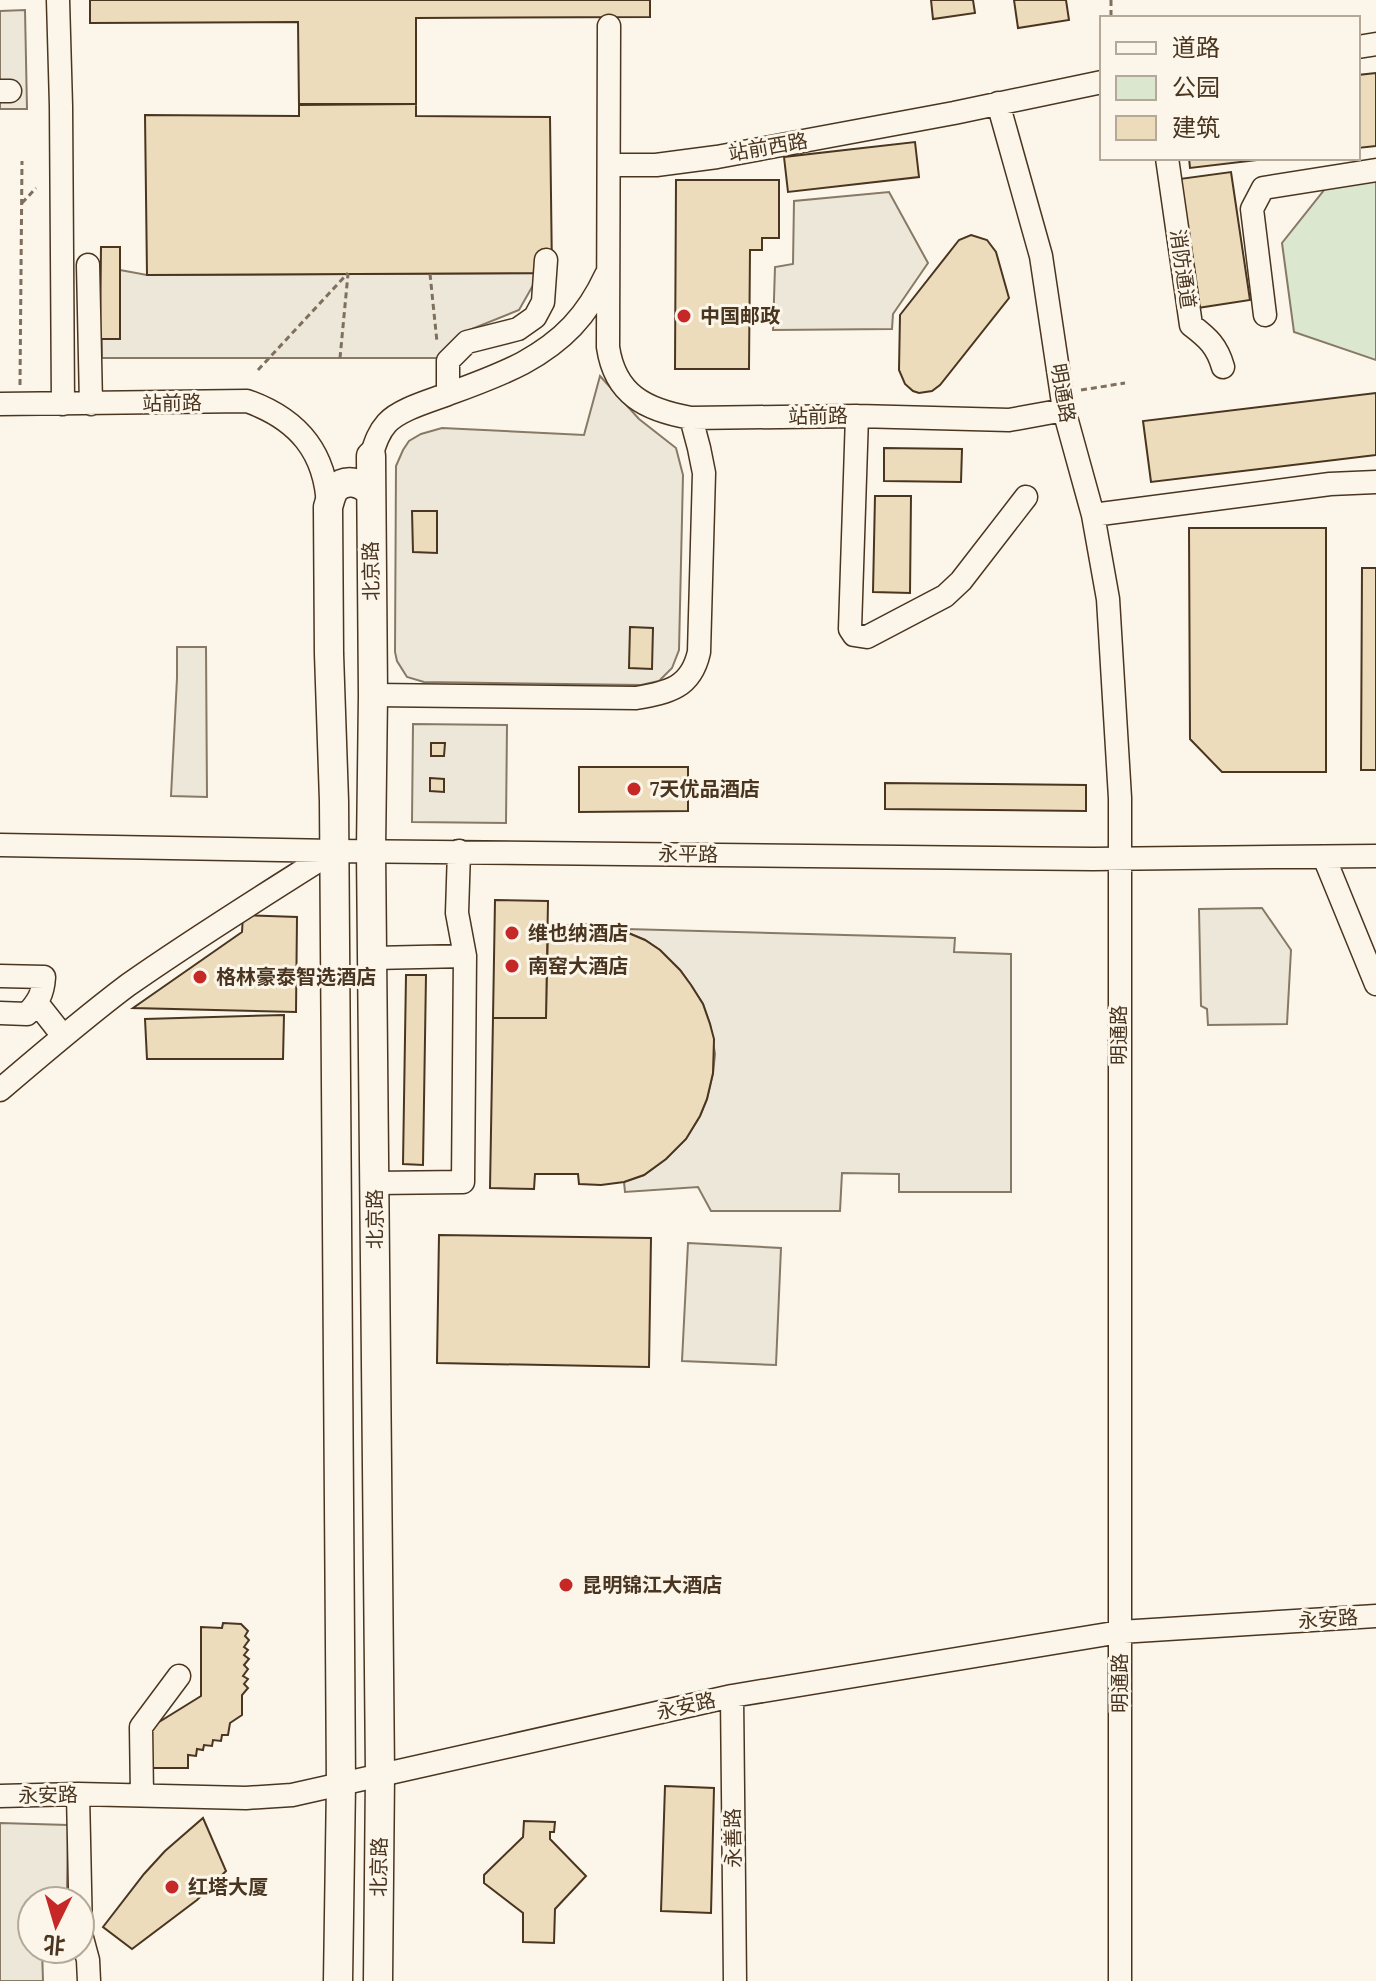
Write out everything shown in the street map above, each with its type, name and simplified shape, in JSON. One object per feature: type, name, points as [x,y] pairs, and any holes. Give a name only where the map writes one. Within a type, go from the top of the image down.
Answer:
[{"type":"main road","name":"北京路","points":[[371,456],[371,850],[380,1774],[378,1981]]},
{"type":"main road","points":[[328,507],[333,491],[341,485],[358,483],[370,492]]},
{"type":"main road","name":"北京路","points":[[328,507],[334,851],[341,1784],[338,1981]]},
{"type":"street","points":[[58,0],[63,404]]},
{"type":"street","points":[[371,456],[376,439],[389,421],[417,405],[521,364],[552,345],[577,323],[595,299],[609,268],[609,26]]},
{"type":"street","name":"站前西路","points":[[610,165],[656,165],[717,157],[1100,82]]},
{"type":"street","name":"明通路","points":[[998,103],[1041,256],[1063,402],[1093,515],[1108,599],[1120,798],[1120,1981]]},
{"type":"street","name":"消防通道","points":[[1167,160],[1191,325],[1218,351],[1223,367]]},
{"type":"street","points":[[1265,315],[1252,209],[1263,188],[1376,170]]},
{"type":"street","points":[[448,394],[448,361],[467,342],[518,329],[535,317],[543,302],[546,260]]},
{"type":"street","points":[[88,265],[91,404]]},
{"type":"street","name":"站前路","points":[[609,268],[608,347],[619,383],[641,402],[669,414],[691,418],[857,416],[1009,420],[1063,402]]},
{"type":"street","name":"站前路","points":[[10,404],[247,401],[291,423],[303,435],[325,477],[328,507]]},
{"type":"street","points":[[857,416],[850,629],[854,635],[867,637],[945,596],[961,581],[1026,497]]},
{"type":"street","points":[[373,695],[636,698],[664,693],[683,683],[696,668],[699,652],[704,473],[691,418]]},
{"type":"street","points":[[1093,515],[1330,484],[1376,482]]},
{"type":"street","name":"永平路","points":[[0,845],[1120,859],[1376,856]]},
{"type":"street","points":[[0,1090],[127,987],[220,922],[334,851]]},
{"type":"street","points":[[374,1183],[463,1182],[465,956],[457,913],[459,851]]},
{"type":"street","points":[[1324,857],[1376,984]]},
{"type":"street","points":[[373,958],[465,956]]},
{"type":"street","points":[[0,976],[44,977],[43,991],[27,1014],[0,1013]]},
{"type":"street","points":[[37,1003],[63,1036]]},
{"type":"street","name":"永安路","points":[[0,1796],[78,1794],[246,1798],[292,1795],[732,1696],[1120,1632],[1376,1616]]},
{"type":"street","points":[[142,1795],[141,1727],[179,1676]]},
{"type":"street","name":"永善路","points":[[732,1696],[735,1981]]},
{"type":"street","points":[[78,1794],[81,1934],[88,1960],[89,1981]]},
{"type":"path","points":[[10,404],[22,161]]},
{"type":"path","points":[[21,203],[36,188]]},
{"type":"path","points":[[258,370],[348,273],[340,358]]},
{"type":"path","points":[[430,274],[437,344]]},
{"type":"path","points":[[1063,402],[1125,383]]},
{"type":"green space","points":[[1376,181],[1376,360],[1294,332],[1282,243],[1325,189]]},
{"type":"shaded area","points":[[25,10],[27,109],[0,109],[0,11]]},
{"type":"shaded area","points":[[889,192],[928,263],[893,314],[892,329],[773,330],[775,267],[793,264],[794,201]]},
{"type":"shaded area","points":[[101,270],[147,275],[552,273],[536,280],[519,310],[469,330],[438,358],[102,358]]},
{"type":"shaded area","points":[[600,376],[639,419],[676,448],[683,475],[679,650],[672,668],[659,681],[641,685],[424,682],[407,677],[395,652],[396,466],[403,450],[409,441],[421,434],[442,428],[584,435]]},
{"type":"shaded area","points":[[177,647],[206,647],[207,797],[171,796]]},
{"type":"shaded area","points":[[413,724],[507,725],[506,823],[412,822]]},
{"type":"shaded area","points":[[1262,908],[1291,950],[1287,1024],[1208,1025],[1207,1009],[1201,1006],[1199,909]]},
{"type":"shaded area","points":[[626,929],[955,938],[954,952],[1011,954],[1011,1192],[899,1192],[899,1174],[842,1173],[840,1211],[711,1211],[698,1187],[625,1192],[624,1182],[644,1175],[686,1139],[707,1099],[715,1054],[710,1024],[703,1004],[691,985],[660,950],[626,932]]},
{"type":"shaded area","points":[[688,1243],[781,1248],[776,1365],[682,1361]]},
{"type":"shaded area","points":[[0,1823],[68,1825],[67,1885],[16,1885],[16,1965],[42,1965],[43,1981],[0,1981]]},
{"type":"building","points":[[90,0],[650,0],[650,17],[416,18],[416,104],[299,105],[298,22],[90,23]]},
{"type":"building","points":[[931,0],[973,0],[975,13],[933,19]]},
{"type":"building","points":[[1014,0],[1066,0],[1069,20],[1018,28]]},
{"type":"building","points":[[1376,73],[1376,146],[1360,148],[1360,75]]},
{"type":"building","points":[[299,104],[416,104],[416,116],[550,117],[552,273],[147,275],[145,115],[299,116]]},
{"type":"building","points":[[915,142],[919,177],[788,192],[784,157]]},
{"type":"building","points":[[1189,160],[1257,160],[1190,168]]},
{"type":"building","points":[[1231,172],[1250,300],[1191,309],[1172,180]]},
{"type":"building","points":[[676,180],[779,180],[779,238],[762,238],[762,250],[750,250],[749,369],[675,369]]},
{"type":"building","points":[[971,235],[987,240],[996,252],[1009,298],[940,385],[932,391],[913,391],[905,384],[899,370],[900,315],[959,240]]},
{"type":"building","points":[[101,247],[120,247],[120,339],[100,339]]},
{"type":"building","points":[[1376,393],[1376,455],[1151,482],[1143,421]]},
{"type":"building","points":[[884,448],[962,449],[961,482],[884,481]]},
{"type":"building","points":[[875,496],[911,496],[910,593],[873,592]]},
{"type":"building","points":[[412,511],[437,511],[437,553],[413,552]]},
{"type":"building","points":[[1189,528],[1326,528],[1326,772],[1222,772],[1190,739]]},
{"type":"building","points":[[1362,568],[1376,568],[1376,770],[1361,770]]},
{"type":"building","points":[[630,627],[653,628],[652,669],[629,668]]},
{"type":"building","points":[[431,743],[445,743],[444,756],[431,756]]},
{"type":"building","name":"7天优品酒店","points":[[579,767],[688,767],[688,811],[579,812]]},
{"type":"building","points":[[430,778],[444,779],[444,792],[430,791]]},
{"type":"building","points":[[885,783],[1086,785],[1086,811],[885,809]]},
{"type":"building","points":[[495,900],[548,901],[546,1018],[493,1018]]},
{"type":"building","points":[[243,915],[297,917],[296,1012],[133,1008],[242,932]]},
{"type":"building","points":[[582,924],[626,932],[645,940],[660,950],[691,985],[703,1004],[714,1039],[713,1073],[707,1099],[686,1139],[644,1175],[601,1185],[579,1184],[578,1174],[535,1174],[534,1189],[490,1188],[493,1018],[546,1018],[548,927]]},
{"type":"building","points":[[406,975],[426,975],[423,1165],[403,1164]]},
{"type":"building","points":[[284,1015],[283,1059],[147,1059],[145,1019]]},
{"type":"building","points":[[439,1235],[651,1238],[649,1367],[437,1363]]},
{"type":"building","points":[[223,1623],[241,1624],[248,1631],[245,1636],[249,1640],[244,1647],[248,1650],[244,1655],[249,1659],[244,1665],[248,1669],[243,1676],[248,1679],[244,1684],[248,1688],[242,1695],[242,1715],[230,1723],[228,1735],[222,1735],[221,1741],[213,1740],[212,1746],[204,1745],[203,1750],[197,1749],[196,1756],[188,1755],[188,1768],[151,1768],[151,1727],[201,1696],[201,1627],[222,1628]]},
{"type":"building","points":[[665,1786],[714,1788],[711,1913],[661,1911]]},
{"type":"building","name":"红塔大厦","points":[[203,1818],[226,1871],[197,1900],[132,1949],[103,1927],[165,1851]]},
{"type":"building","points":[[524,1821],[555,1822],[550,1839],[586,1876],[555,1909],[554,1943],[523,1942],[523,1913],[484,1883],[484,1875],[523,1837]]},
{"type":"place","name":"中国邮政","points":[[684,316]]},
{"type":"place","name":"7天优品酒店","points":[[634,789]]},
{"type":"place","name":"维也纳酒店","points":[[512,933]]},
{"type":"place","name":"南窑大酒店","points":[[512,966]]},
{"type":"place","name":"格林豪泰智选酒店","points":[[200,977]]},
{"type":"place","name":"昆明锦江大酒店","points":[[566,1585]]},
{"type":"place","name":"红塔大厦","points":[[172,1887]]}]
